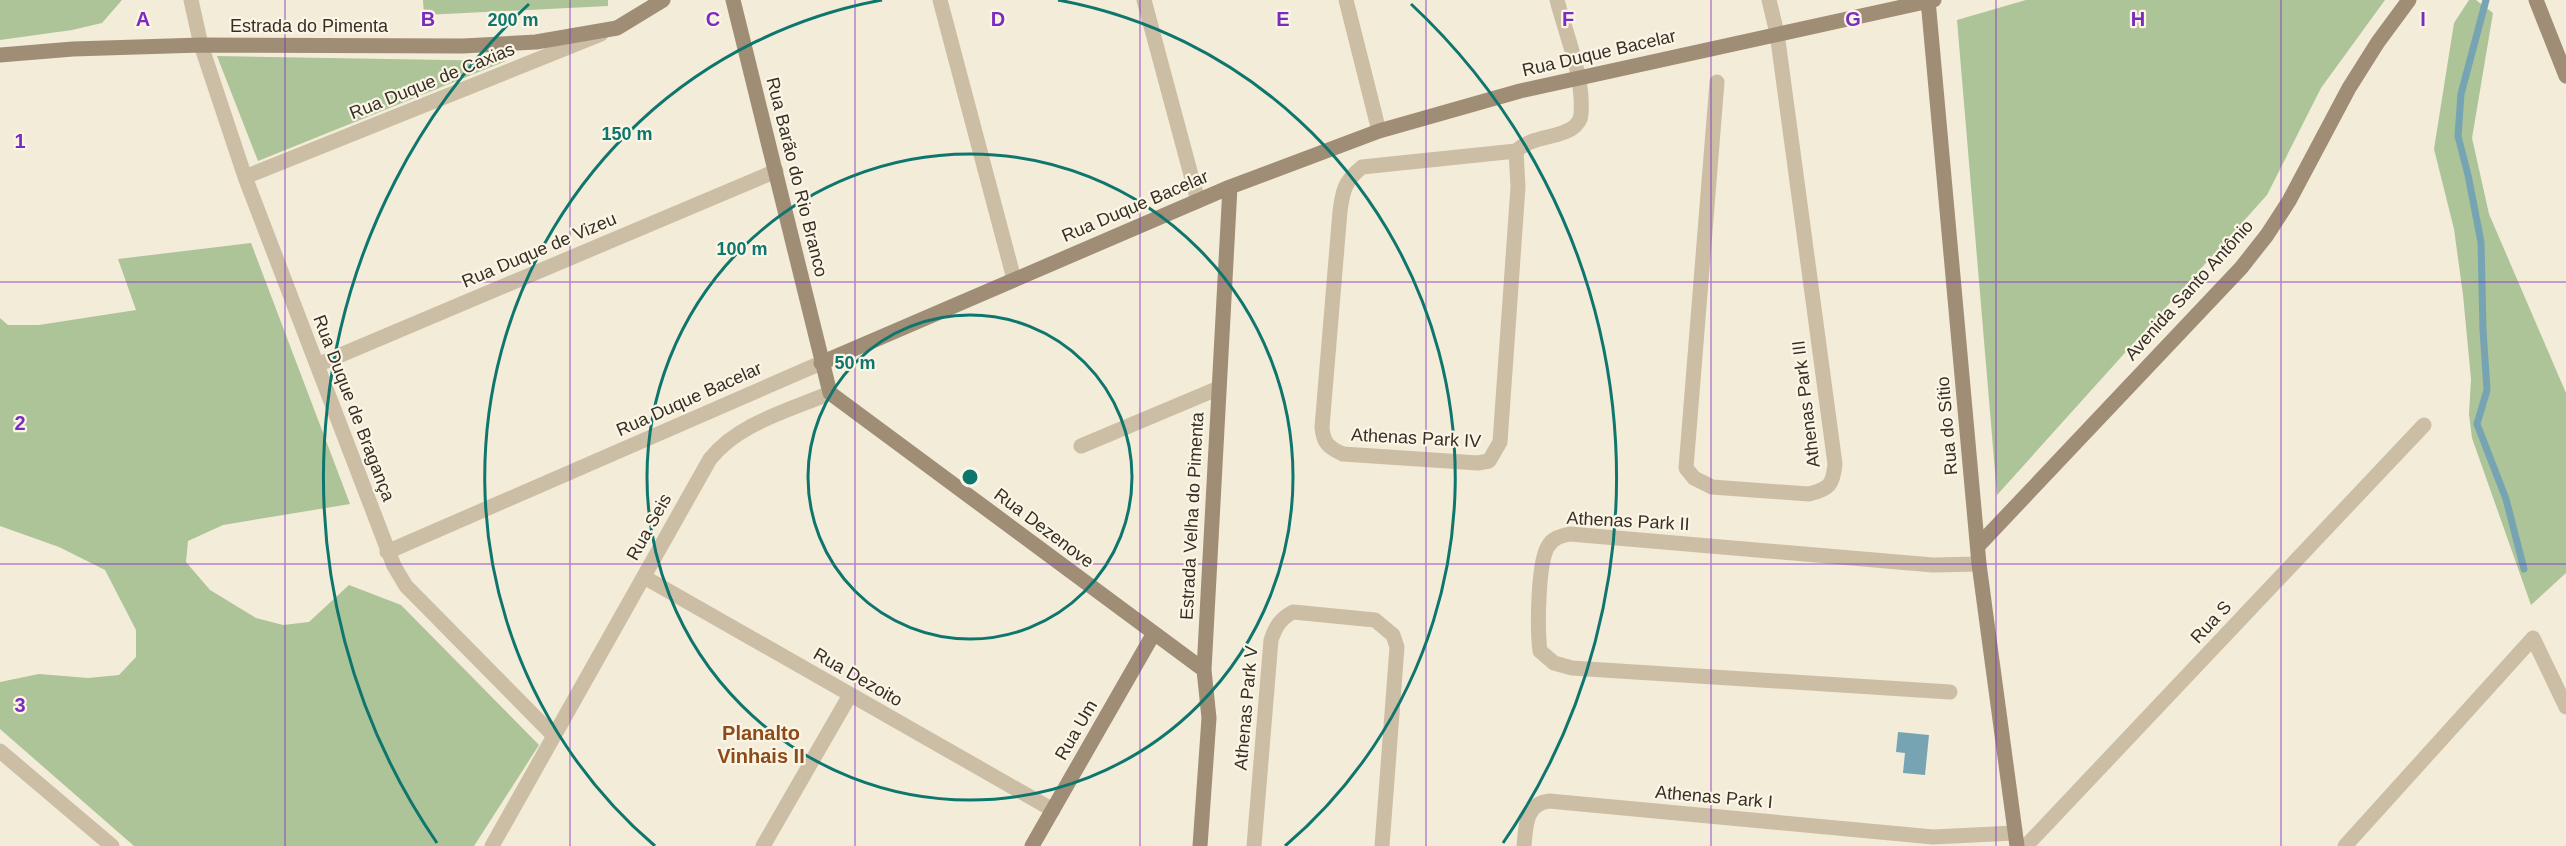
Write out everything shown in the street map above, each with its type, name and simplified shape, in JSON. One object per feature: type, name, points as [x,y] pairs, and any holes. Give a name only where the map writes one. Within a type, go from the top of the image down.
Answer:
[{"type":"main road","name":"Rua Duque de Caxias","points":[[617,28],[663,0]]},
{"type":"main road","name":"Rua Barão do Rio Branco","points":[[733,0],[821,363]]},
{"type":"main road","name":"Rua Duque Bacelar","points":[[821,363],[1230,187],[1379,131],[1470,104],[1578,78],[1930,0]]},
{"type":"main road","name":"Rua do Sítio","points":[[1930,0],[1979,564],[2015,839]]},
{"type":"main road","name":"Avenida Santo Antônio","points":[[1978,546],[2254,252],[2289,201],[2355,78],[2409,0]]},
{"type":"main road","points":[[2536,0],[2566,76]]},
{"type":"main road","name":"Estrada do Pimenta","points":[[0,56],[73,49],[201,45],[463,46],[536,42],[617,28]]},
{"type":"main road","name":"Estrada Velha do Pimenta","points":[[1200,846],[1209,718],[1204,670],[1230,187]]},
{"type":"main road","points":[[821,363],[830,393]]},
{"type":"main road","name":"Rua Dezenove","points":[[830,393],[1204,670]]},
{"type":"main road","name":"Rua Um","points":[[1032,846],[1154,633]]},
{"type":"street","name":"Rua Duque de Bragança","points":[[191,0],[201,45],[245,177],[387,552],[406,586],[553,735]]},
{"type":"street","points":[[940,0],[1014,279]]},
{"type":"street","points":[[1144,0],[1198,201]]},
{"type":"street","points":[[1346,0],[1379,131]]},
{"type":"street","points":[[1557,0],[1578,78]]},
{"type":"street","points":[[1769,0],[1778,33]]},
{"type":"street","name":"Rua Duque de Caxias","points":[[245,177],[617,28]]},
{"type":"street","name":"Athenas Park III","points":[[1717,82],[1686,468],[1694,478],[1713,487],[1809,494],[1824,491],[1833,480],[1835,464],[1778,33]]},
{"type":"street","name":"Athenas Park IV","points":[[1516,151],[1518,187],[1500,442],[1497,450],[1489,461],[1478,463],[1343,454],[1330,448],[1322,438],[1322,427],[1340,210],[1343,190],[1349,177],[1362,167],[1516,151],[1523,144],[1569,130],[1577,124],[1581,116],[1578,78]]},
{"type":"street","name":"Rua Duque de Vizeu","points":[[316,365],[776,171]]},
{"type":"street","name":"Rua Duque Bacelar","points":[[387,552],[821,363]]},
{"type":"street","points":[[1081,446],[1219,388]]},
{"type":"street","name":"Rua Seis","points":[[492,846],[710,459],[722,444],[739,431],[830,393]]},
{"type":"street","name":"Rua S","points":[[2026,846],[2424,425]]},
{"type":"street","name":"Athenas Park II","points":[[1950,692],[1572,668],[1554,663],[1540,651],[1538,638],[1542,563],[1548,547],[1557,537],[1570,534],[1933,565],[1979,564]]},
{"type":"street","name":"Rua Dezoito","points":[[644,578],[1053,810]]},
{"type":"street","name":"Athenas Park V","points":[[1254,846],[1271,640],[1276,626],[1283,617],[1293,612],[1375,620],[1393,636],[1397,647],[1382,846]]},
{"type":"street","points":[[2345,846],[2533,638],[2566,707]]},
{"type":"street","points":[[763,846],[850,695]]},
{"type":"street","points":[[0,751],[112,846]]},
{"type":"street","name":"Athenas Park I","points":[[1524,846],[1527,819],[1532,808],[1539,802],[1549,801],[1933,842],[2015,839]]},
{"type":"green space","points":[[0,0],[122,0],[102,23],[72,30],[0,40]]},
{"type":"green space","points":[[423,0],[608,0],[608,6],[424,15]]},
{"type":"green space","points":[[2026,0],[2385,0],[2321,88],[2267,195],[1997,495],[1957,20]]},
{"type":"green space","points":[[2469,0],[2476,0],[2493,13],[2472,138],[2489,214],[2566,393],[2566,573],[2531,605],[2472,438],[2469,414],[2471,379],[2463,295],[2454,229],[2434,149],[2454,23]]},
{"type":"green space","points":[[217,56],[506,61],[258,161]]},
{"type":"green space","points":[[251,243],[350,504],[223,525],[188,541],[186,562],[210,590],[256,618],[283,625],[309,622],[349,585],[401,605],[539,745],[474,846],[134,846],[0,729],[0,682],[39,674],[88,678],[119,675],[136,657],[136,630],[105,570],[59,547],[0,526],[0,318],[8,325],[39,325],[136,310],[118,259]]},
{"type":"water","points":[[1898,732],[1929,735],[1925,775],[1903,773],[1905,753],[1896,752]]},
{"type":"waterway","points":[[2486,0],[2461,94],[2458,136],[2481,242],[2487,390],[2477,424],[2506,499],[2524,569]]},
{"type":"district","name":"Planalto Vinhais II","points":[[761,744]]}]
